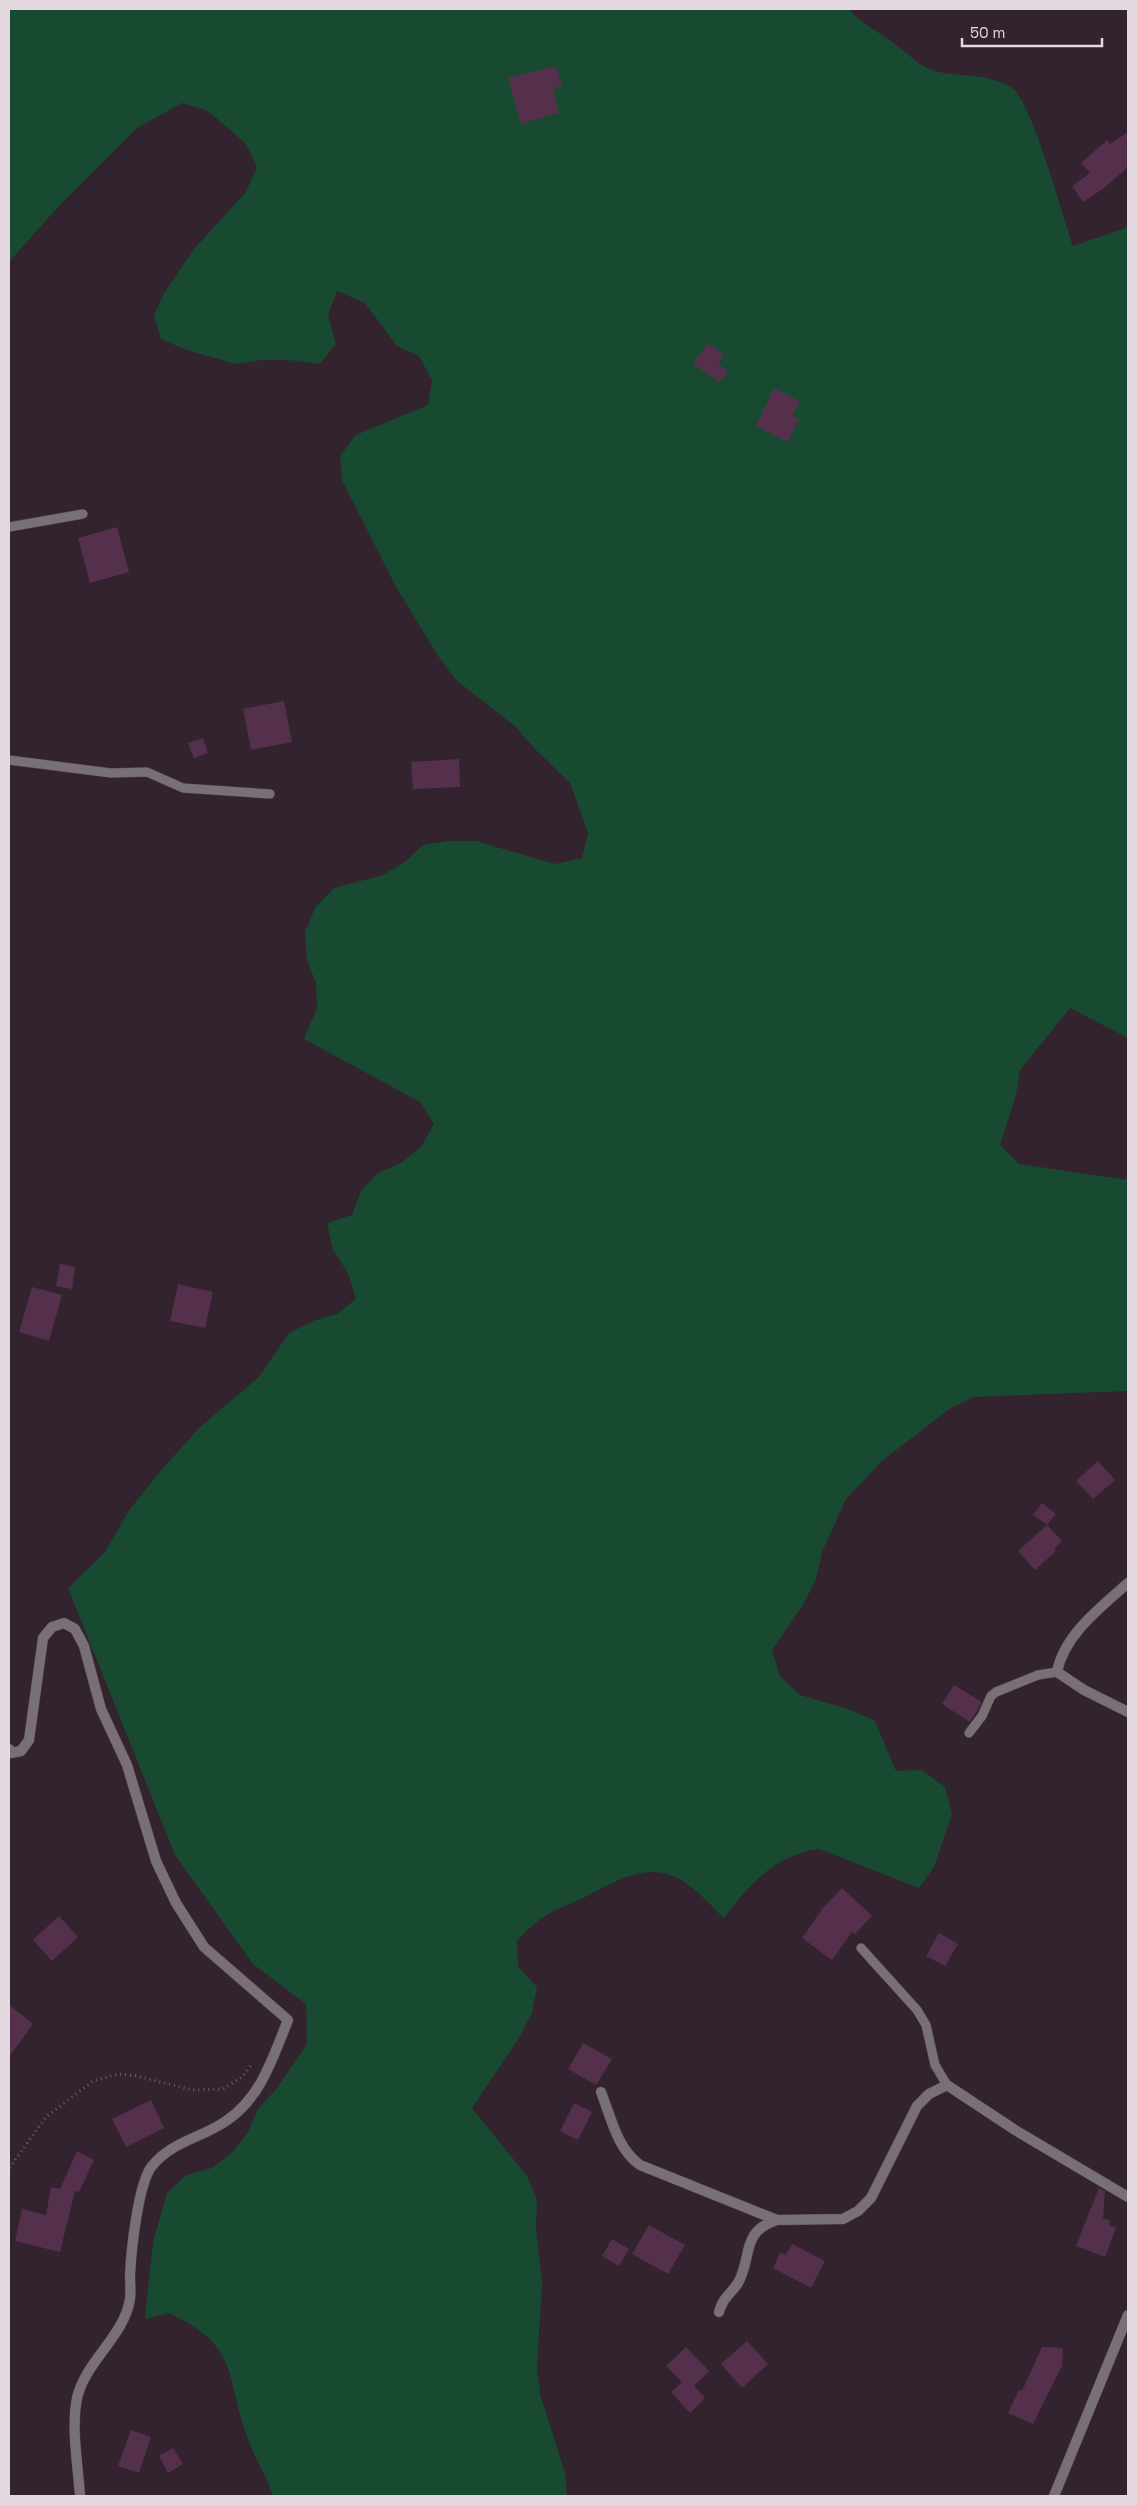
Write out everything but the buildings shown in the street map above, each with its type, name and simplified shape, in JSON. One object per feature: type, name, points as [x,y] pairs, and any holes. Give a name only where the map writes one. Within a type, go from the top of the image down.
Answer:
[{"type":"street","points":[[1128,1583],[1108,1600],[1078,1631],[1066,1648],[1059,1662],[1057,1672],[1084,1690],[1128,1712]]},
{"type":"street","points":[[9,1749],[12,1753],[21,1751],[28,1740],[43,1638],[52,1627],[64,1623],[75,1629],[84,1646],[101,1709],[127,1765],[156,1861],[176,1904],[204,1947],[230,1972],[288,2020],[265,2076],[248,2104],[225,2122],[181,2142],[162,2155],[150,2168],[142,2188],[130,2274],[130,2299],[123,2322],[84,2378],[78,2397],[75,2413],[80,2496]]},
{"type":"street","points":[[719,2312],[723,2300],[738,2282],[753,2235],[763,2225],[777,2220],[843,2219],[858,2211],[871,2198],[917,2106],[929,2094],[947,2085],[1015,2130],[1128,2197]]},
{"type":"street","points":[[601,2092],[622,2144],[630,2158],[640,2165],[777,2220]]},
{"type":"street","points":[[1054,2496],[1128,2315]]},
{"type":"lane","points":[[9,527],[83,514]]},
{"type":"lane","points":[[9,760],[111,773],[147,772],[183,788],[270,794]]},
{"type":"lane","points":[[969,1733],[982,1716],[996,1692],[1038,1675],[1057,1672]]},
{"type":"lane","points":[[861,1948],[917,2010],[926,2025],[935,2065],[947,2085]]},
{"type":"path","points":[[9,2173],[10,2167],[46,2117],[93,2081],[118,2074],[137,2076],[192,2090],[223,2090],[242,2077],[260,2056]]},
{"type":"green space","points":[[9,9],[849,9],[865,24],[894,43],[914,60],[932,70],[947,74],[976,76],[995,80],[1012,88],[1029,115],[1055,187],[1073,246],[1128,227],[1128,1038],[1070,1008],[1020,1070],[1016,1095],[1000,1145],[1019,1164],[1128,1180],[1128,1391],[974,1397],[951,1408],[883,1460],[846,1499],[822,1552],[816,1579],[803,1605],[772,1650],[780,1676],[800,1695],[851,1710],[875,1721],[896,1771],[922,1770],[945,1787],[952,1814],[934,1867],[919,1888],[819,1849],[790,1857],[777,1864],[743,1894],[724,1918],[696,1891],[680,1879],[663,1873],[643,1873],[623,1878],[545,1916],[536,1922],[517,1941],[518,1967],[537,1987],[532,2013],[519,2038],[472,2108],[527,2176],[537,2200],[536,2228],[542,2282],[537,2368],[540,2394],[565,2473],[567,2496],[273,2496],[250,2444],[231,2378],[219,2350],[208,2338],[192,2326],[169,2313],[145,2319],[153,2242],[167,2193],[186,2175],[212,2168],[233,2152],[248,2132],[258,2109],[276,2089],[307,2044],[306,2004],[253,1964],[175,1855],[68,1588],[105,1552],[130,1509],[163,1468],[199,1428],[259,1377],[289,1333],[313,1321],[337,1314],[356,1299],[348,1273],[333,1250],[327,1223],[352,1215],[361,1191],[378,1173],[401,1163],[421,1147],[434,1124],[420,1102],[304,1039],[317,1008],[316,983],[307,960],[305,932],[315,908],[334,888],[383,875],[405,862],[423,845],[448,841],[476,841],[555,864],[582,858],[588,833],[570,783],[533,747],[516,727],[456,680],[438,656],[395,585],[342,480],[340,456],[356,435],[428,405],[432,380],[419,356],[397,346],[365,303],[337,291],[328,315],[336,344],[320,364],[288,360],[262,360],[235,364],[184,349],[161,339],[154,315],[165,292],[194,249],[246,192],[257,167],[246,144],[208,111],[182,103],[137,128],[60,205],[9,262]]}]
